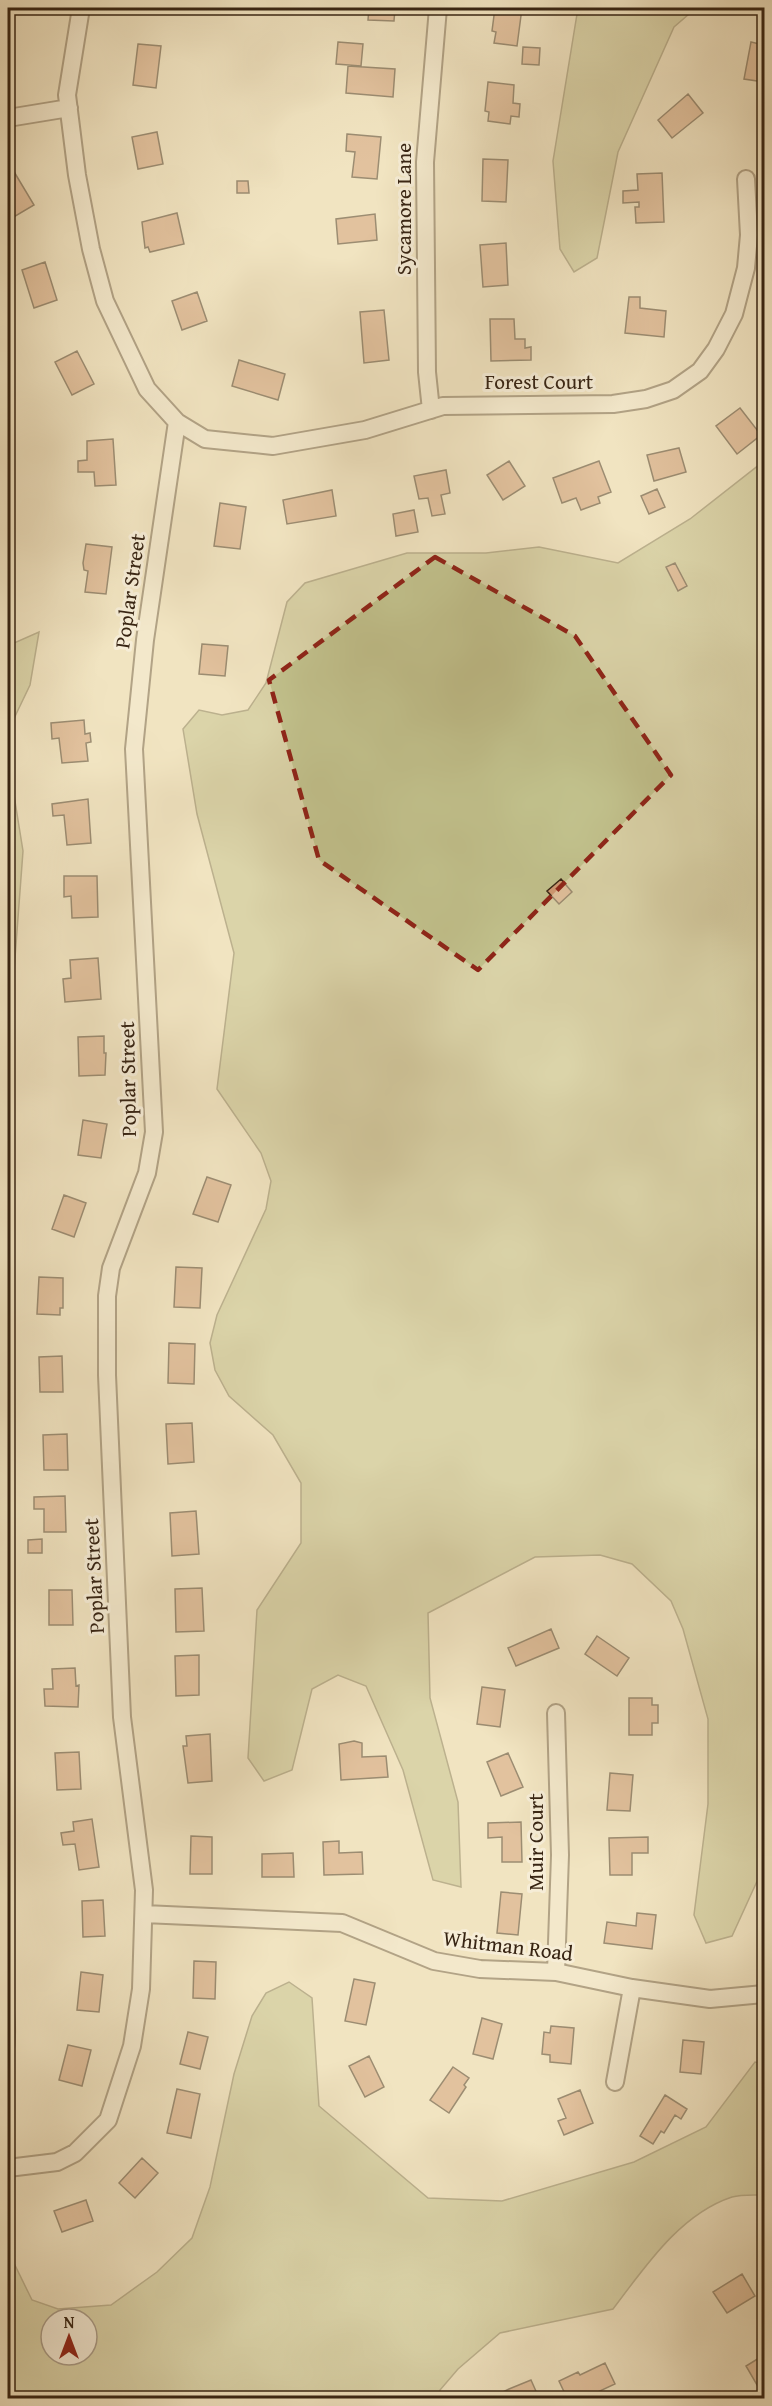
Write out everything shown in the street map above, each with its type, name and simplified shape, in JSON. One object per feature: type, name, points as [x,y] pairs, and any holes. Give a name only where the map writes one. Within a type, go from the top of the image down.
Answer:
[{"type":"street","points":[[81,8],[68,95],[81,196],[91,249],[105,301],[147,389],[177,422]]},
{"type":"street","name":"Sycamore Lane","points":[[431,410],[427,372],[424,162],[438,8]]},
{"type":"street","points":[[8,118],[69,108]]},
{"type":"street","name":"Forest Court","points":[[177,422],[205,439],[273,446],[365,430],[443,406],[614,404],[646,399],[673,390],[700,371],[716,349],[734,314],[746,268],[749,235],[746,179]]},
{"type":"street","name":"Poplar Street","points":[[8,2168],[57,2162],[75,2153],[108,2120],[132,2046],[141,1989],[144,1890],[122,1717],[107,1375],[107,1296],[111,1268],[147,1173],[154,1132],[134,749],[145,640],[177,422]]},
{"type":"street","name":"Muir Court","points":[[556,1713],[560,1855],[556,1972]]},
{"type":"street","name":"Whitman Road","points":[[144,1914],[342,1923],[435,1961],[480,1970],[556,1972],[632,1988],[710,1999],[765,1994]]},
{"type":"street","points":[[615,2082],[632,1988]]},
{"type":"highlighted area","points":[[435,557],[575,636],[671,775],[478,970],[319,860],[269,680]]},
{"type":"green space","points":[[578,8],[696,8],[674,27],[618,152],[597,258],[574,272],[560,249],[553,161]]},
{"type":"green space","points":[[764,461],[764,1866],[732,1936],[706,1943],[694,1915],[708,1804],[708,1719],[683,1629],[671,1601],[632,1564],[600,1555],[535,1557],[428,1613],[430,1698],[458,1802],[461,1887],[433,1880],[403,1770],[366,1686],[338,1675],[312,1689],[292,1770],[264,1781],[248,1758],[257,1610],[301,1543],[301,1483],[273,1435],[229,1396],[215,1370],[210,1343],[217,1315],[266,1209],[271,1181],[261,1153],[217,1089],[234,953],[197,814],[183,729],[199,710],[222,715],[248,710],[266,683],[287,602],[305,583],[407,553],[486,553],[539,547],[618,563],[690,519]]},
{"type":"green space","points":[[39,632],[30,685],[8,731],[8,662],[14,643]]},
{"type":"green space","points":[[8,758],[23,851],[14,971],[8,1000]]},
{"type":"green space","points":[[8,1498],[14,1525],[8,1650]]},
{"type":"green space","points":[[8,1970],[14,2009],[15,2036],[12,2062],[8,2073]]},
{"type":"green space","points":[[289,1982],[312,1998],[319,2106],[428,2198],[502,2201],[634,2162],[706,2127],[755,2062],[764,2064],[764,2195],[732,2197],[696,2216],[665,2244],[613,2309],[500,2333],[458,2369],[440,2390],[439,2398],[8,2398],[8,2251],[32,2300],[52,2307],[39,2307],[39,2367],[99,2367],[99,2307],[84,2307],[111,2305],[157,2272],[192,2238],[210,2187],[234,2074],[252,2016],[266,1993]]},
{"type":"building","points":[[12,8],[36,8],[35,14],[12,12]]},
{"type":"building","points":[[140,8],[164,8],[163,13],[140,10]]},
{"type":"building","points":[[369,8],[395,8],[394,21],[368,20]]},
{"type":"building","points":[[495,8],[522,8],[517,46],[494,43],[496,32],[492,31]]},
{"type":"building","points":[[338,42],[363,44],[361,66],[336,64]]},
{"type":"building","points":[[751,42],[764,45],[764,82],[744,79]]},
{"type":"building","points":[[138,44],[161,46],[156,88],[133,85]]},
{"type":"building","points":[[523,47],[540,48],[539,65],[522,64]]},
{"type":"building","points":[[348,66],[395,69],[393,97],[346,93]]},
{"type":"building","points":[[488,82],[514,85],[513,103],[520,104],[519,117],[511,116],[510,124],[488,121],[489,112],[485,111]]},
{"type":"building","points":[[688,94],[703,113],[672,138],[658,120]]},
{"type":"building","points":[[157,132],[163,164],[138,169],[132,137]]},
{"type":"building","points":[[347,134],[381,137],[377,179],[352,177],[355,152],[346,151]]},
{"type":"building","points":[[483,159],[508,160],[506,202],[482,201]]},
{"type":"building","points":[[13,170],[34,205],[12,218],[8,212],[8,173]]},
{"type":"building","points":[[662,173],[664,222],[636,223],[635,207],[639,207],[639,202],[623,203],[623,191],[638,190],[637,174]]},
{"type":"building","points":[[237,181],[248,181],[249,193],[237,193]]},
{"type":"building","points":[[177,213],[184,244],[150,252],[148,247],[145,248],[142,222]]},
{"type":"building","points":[[375,214],[377,240],[338,244],[336,219]]},
{"type":"building","points":[[506,243],[508,285],[483,287],[480,245]]},
{"type":"building","points":[[45,262],[57,300],[34,308],[22,270]]},
{"type":"building","points":[[197,292],[207,321],[182,330],[172,301]]},
{"type":"building","points":[[629,297],[640,297],[640,308],[666,311],[664,337],[625,333]]},
{"type":"building","points":[[384,310],[389,360],[364,363],[360,312]]},
{"type":"building","points":[[490,319],[514,319],[515,339],[525,339],[525,348],[531,347],[531,360],[491,361]]},
{"type":"building","points":[[77,351],[94,384],[72,395],[55,362]]},
{"type":"building","points":[[239,360],[285,374],[278,400],[232,386]]},
{"type":"building","points":[[740,408],[761,435],[737,454],[716,426]]},
{"type":"building","points":[[113,439],[116,485],[95,486],[94,472],[78,472],[78,461],[87,460],[87,441]]},
{"type":"building","points":[[679,448],[686,472],[654,481],[647,455]]},
{"type":"building","points":[[509,461],[525,486],[503,500],[487,475]]},
{"type":"building","points":[[599,461],[611,492],[598,497],[600,503],[581,510],[576,498],[562,503],[553,478]]},
{"type":"building","points":[[446,470],[450,493],[441,495],[445,514],[432,516],[428,498],[419,499],[414,476]]},
{"type":"building","points":[[657,489],[665,507],[649,514],[641,496]]},
{"type":"building","points":[[332,490],[336,516],[287,524],[283,500]]},
{"type":"building","points":[[220,503],[246,507],[240,549],[214,546]]},
{"type":"building","points":[[414,510],[418,532],[396,536],[393,514]]},
{"type":"building","points":[[86,544],[112,547],[106,594],[85,592],[88,571],[84,570],[83,563]]},
{"type":"building","points":[[675,563],[687,586],[678,591],[666,567]]},
{"type":"building","points":[[202,644],[228,646],[225,676],[199,674]]},
{"type":"building","points":[[84,720],[85,734],[90,733],[91,742],[86,743],[88,761],[62,763],[59,738],[52,739],[51,723]]},
{"type":"building","points":[[88,799],[91,843],[67,845],[64,815],[53,816],[52,804]]},
{"type":"building","points":[[64,876],[97,876],[98,917],[72,918],[71,896],[64,897]]},
{"type":"building","points":[[561,879],[572,892],[559,904],[547,891]]},
{"type":"building","points":[[98,958],[101,999],[65,1002],[63,979],[71,978],[70,960]]},
{"type":"building","points":[[104,1036],[105,1075],[79,1076],[78,1037]]},
{"type":"building","points":[[83,1120],[107,1124],[101,1158],[78,1155]]},
{"type":"building","points":[[207,1177],[231,1185],[218,1222],[193,1214]]},
{"type":"building","points":[[64,1195],[86,1203],[74,1237],[52,1229]]},
{"type":"building","points":[[176,1267],[202,1268],[200,1308],[174,1307]]},
{"type":"building","points":[[39,1277],[63,1278],[63,1308],[60,1308],[60,1315],[37,1314]]},
{"type":"building","points":[[169,1343],[195,1344],[194,1384],[168,1383]]},
{"type":"building","points":[[62,1356],[63,1392],[40,1392],[39,1357]]},
{"type":"building","points":[[192,1423],[194,1462],[168,1464],[166,1424]]},
{"type":"building","points":[[67,1434],[68,1470],[44,1470],[43,1435]]},
{"type":"building","points":[[65,1496],[66,1532],[44,1532],[44,1509],[34,1509],[34,1497]]},
{"type":"building","points":[[196,1511],[199,1554],[172,1556],[170,1513]]},
{"type":"building","points":[[42,1539],[42,1553],[28,1553],[28,1540]]},
{"type":"building","points":[[202,1588],[204,1631],[176,1632],[175,1589]]},
{"type":"building","points":[[49,1590],[72,1590],[73,1625],[49,1625]]},
{"type":"building","points":[[551,1629],[559,1648],[516,1666],[508,1648]]},
{"type":"building","points":[[597,1636],[629,1658],[617,1676],[585,1654]]},
{"type":"building","points":[[199,1655],[199,1695],[176,1696],[175,1656]]},
{"type":"building","points":[[75,1668],[76,1686],[79,1685],[78,1707],[45,1706],[44,1689],[53,1689],[52,1669]]},
{"type":"building","points":[[482,1687],[505,1690],[500,1727],[477,1724]]},
{"type":"building","points":[[629,1698],[652,1698],[652,1705],[658,1705],[658,1723],[652,1723],[652,1735],[629,1735]]},
{"type":"building","points":[[210,1734],[212,1781],[188,1783],[183,1746],[187,1746],[186,1736]]},
{"type":"building","points":[[354,1741],[362,1743],[362,1757],[386,1756],[388,1777],[341,1780],[339,1744]]},
{"type":"building","points":[[79,1752],[81,1789],[57,1790],[55,1753]]},
{"type":"building","points":[[508,1753],[523,1787],[501,1796],[487,1762]]},
{"type":"building","points":[[610,1773],[633,1775],[630,1811],[607,1810]]},
{"type":"building","points":[[92,1819],[99,1867],[79,1870],[75,1844],[63,1845],[61,1833],[74,1831],[73,1822]]},
{"type":"building","points":[[521,1822],[522,1862],[502,1862],[502,1837],[488,1838],[488,1823]]},
{"type":"building","points":[[191,1836],[212,1837],[212,1874],[190,1874]]},
{"type":"building","points":[[648,1837],[648,1853],[632,1853],[632,1875],[610,1875],[609,1838]]},
{"type":"building","points":[[339,1841],[339,1853],[362,1852],[363,1874],[324,1875],[323,1842]]},
{"type":"building","points":[[293,1853],[294,1877],[262,1877],[262,1854]]},
{"type":"building","points":[[501,1892],[522,1894],[518,1935],[497,1933]]},
{"type":"building","points":[[103,1900],[105,1936],[83,1937],[82,1901]]},
{"type":"building","points":[[637,1913],[656,1915],[652,1949],[604,1943],[607,1922],[636,1926]]},
{"type":"building","points":[[194,1961],[216,1962],[215,1999],[193,1998]]},
{"type":"building","points":[[81,1972],[103,1975],[99,2012],[77,2010]]},
{"type":"building","points":[[354,1979],[375,1983],[366,2025],[345,2021]]},
{"type":"building","points":[[482,2018],[502,2024],[493,2059],[473,2054]]},
{"type":"building","points":[[551,2026],[574,2028],[571,2064],[550,2062],[550,2055],[542,2054],[544,2032],[550,2033]]},
{"type":"building","points":[[188,2032],[208,2037],[200,2069],[180,2064]]},
{"type":"building","points":[[683,2040],[704,2042],[701,2074],[680,2072]]},
{"type":"building","points":[[68,2045],[91,2050],[82,2086],[59,2080]]},
{"type":"building","points":[[369,2056],[384,2087],[365,2097],[349,2066]]},
{"type":"building","points":[[453,2067],[469,2078],[464,2085],[466,2087],[449,2113],[430,2100]]},
{"type":"building","points":[[177,2089],[200,2094],[191,2138],[167,2133]]},
{"type":"building","points":[[580,2090],[593,2123],[564,2135],[558,2121],[566,2118],[558,2099]]},
{"type":"building","points":[[665,2095],[687,2109],[681,2119],[675,2115],[664,2133],[661,2131],[653,2144],[640,2136]]},
{"type":"building","points":[[142,2158],[158,2173],[135,2198],[119,2183]]},
{"type":"building","points":[[86,2200],[93,2221],[62,2232],[54,2211]]},
{"type":"building","points":[[742,2274],[755,2296],[727,2313],[713,2292]]},
{"type":"building","points":[[764,2355],[764,2380],[757,2385],[746,2366]]},
{"type":"building","points":[[605,2363],[615,2384],[585,2398],[567,2398],[559,2381],[578,2372],[580,2375]]},
{"type":"building","points":[[531,2380],[539,2398],[491,2398],[509,2389]]}]
